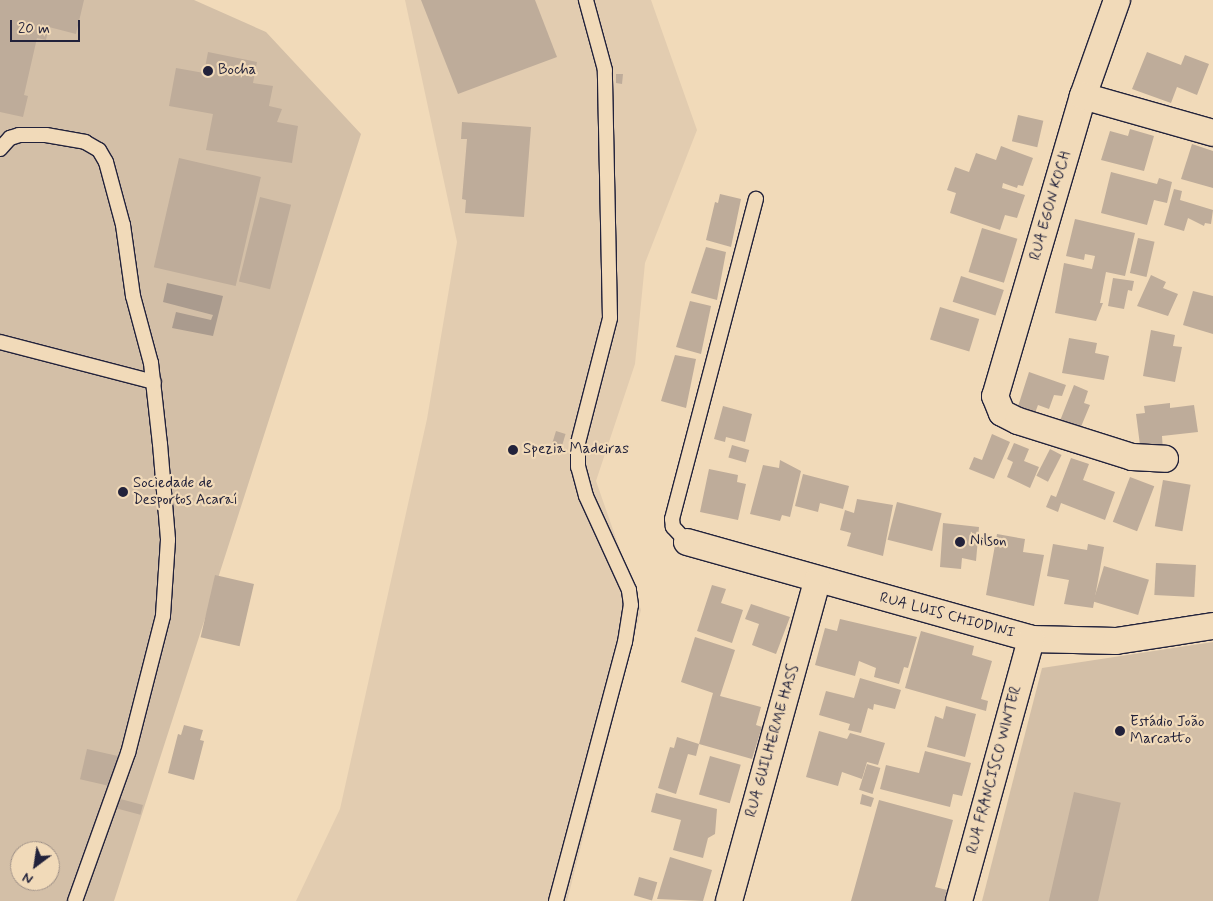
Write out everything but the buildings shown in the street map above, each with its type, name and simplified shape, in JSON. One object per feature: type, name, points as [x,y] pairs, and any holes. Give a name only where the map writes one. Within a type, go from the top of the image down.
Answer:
[{"type":"street","name":"RUA EGON KOCH","points":[[1117,0],[1083,96],[995,396],[1002,413],[1018,421],[1132,457],[1166,459]]},
{"type":"street","points":[[1083,96],[1213,133]]},
{"type":"street","name":"RUA LUIS CHIODINI","points":[[687,542],[818,581],[1031,639],[1116,641],[1213,626]]},
{"type":"street","name":"RUA GUILHERME HASS","points":[[729,901],[818,581]]},
{"type":"street","name":"RUA FRANCISCO WINTER","points":[[959,901],[1031,639]]},
{"type":"lane","points":[[556,901],[625,642],[631,605],[628,590],[586,496],[578,467],[578,443],[610,318],[605,70],[586,0]]},
{"type":"lane","points":[[0,149],[10,138],[19,135],[85,142],[99,150],[106,162],[123,225],[133,296],[154,382],[168,540],[163,616],[128,753],[76,901]]},
{"type":"lane","points":[[687,542],[673,527],[672,519],[756,199]]},
{"type":"lane","points":[[0,342],[154,382]]},
{"type":"shaded area","name":"Sociedade de Desportos Acaraí","points":[[0,0],[194,0],[266,32],[361,134],[114,901],[0,901]]},
{"type":"shaded area","name":"Spezia Madeiras","points":[[405,0],[651,0],[697,130],[645,263],[635,364],[596,481],[641,610],[567,901],[296,901],[340,809],[427,419],[457,242]]},
{"type":"shaded area","points":[[167,283],[223,296],[213,336],[172,328],[176,312],[211,320],[213,315],[163,302]]},
{"type":"shaded area","name":"Estádio João Marcatto","points":[[1213,642],[1213,901],[982,901],[1042,668]]},
{"type":"place","name":"Bocha","points":[[208,71]]},
{"type":"place","name":"Spezia Madeiras","points":[[513,450]]},
{"type":"place","name":"Sociedade de Desportos Acaraí","points":[[123,492]]},
{"type":"place","name":"Nilson","points":[[960,542]]},
{"type":"place","name":"Estádio João Marcatto","points":[[1120,731]]}]
